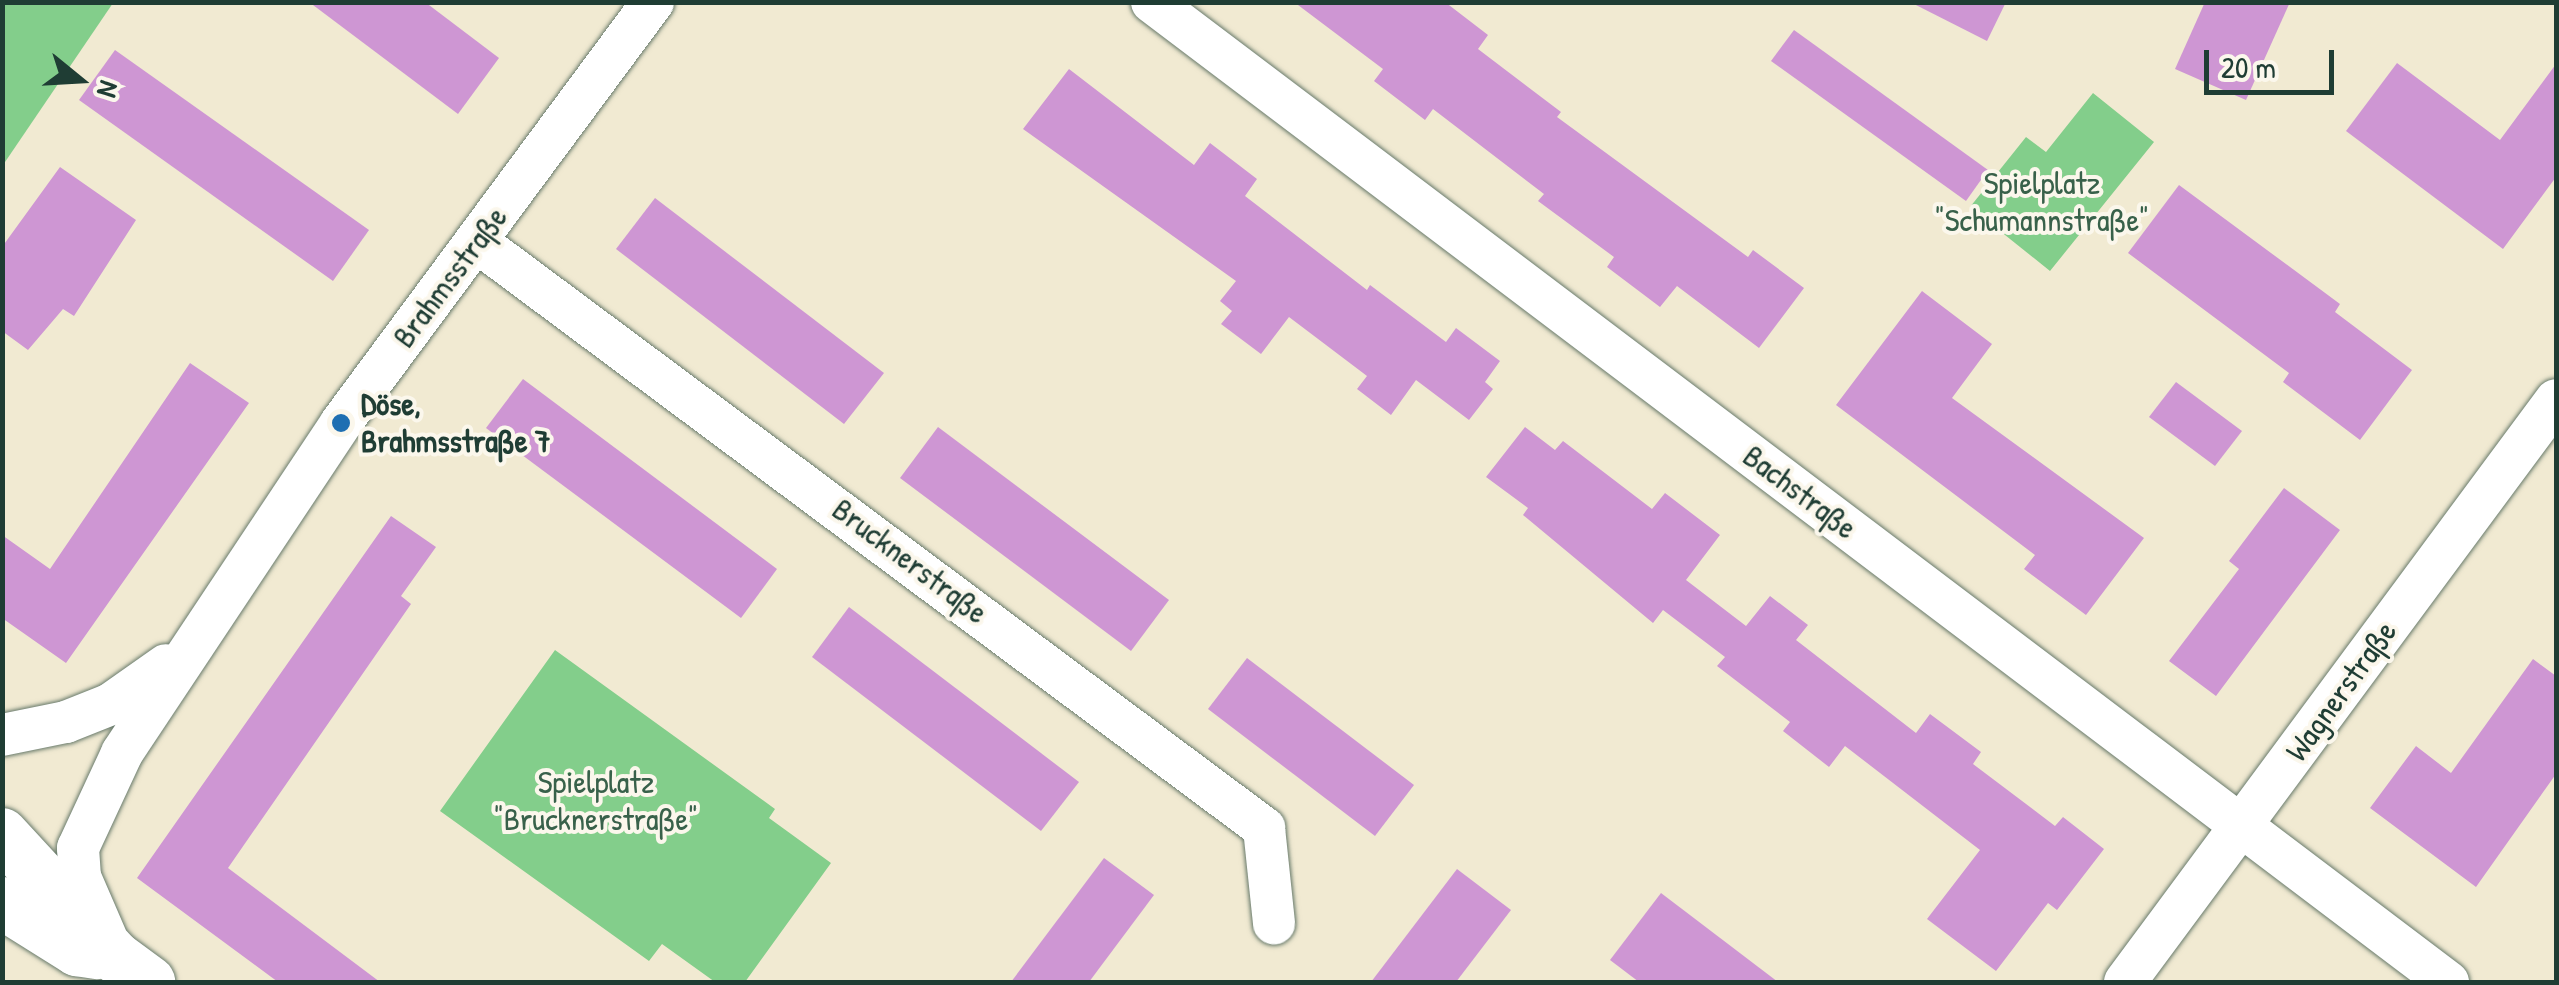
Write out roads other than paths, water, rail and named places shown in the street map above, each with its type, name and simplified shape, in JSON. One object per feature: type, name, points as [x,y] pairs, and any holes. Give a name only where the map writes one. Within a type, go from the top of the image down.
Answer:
[{"type":"street","name":"Brahmsstraße","points":[[131,969],[80,877],[78,848],[94,804],[183,653],[476,241],[653,2]]},
{"type":"street","name":"Bachstraße","points":[[1152,2],[2448,982]]},
{"type":"street","name":"Brucknerstraße","points":[[476,241],[1264,828],[1274,923]]},
{"type":"street","name":"Wagnerstraße","points":[[2125,982],[2556,400]]},
{"type":"street","name":"Brahmsstraße","points":[[2,735],[66,722],[111,704],[183,653]]},
{"type":"street","points":[[2,834],[131,969]]},
{"type":"street","points":[[2,903],[77,950],[131,969]]},
{"type":"place","name":"Döse, Brahmsstraße 7","points":[[341,423]]},
{"type":"park label","name":"Spielplatz \"Schumannstraße\"","points":[[2042,202]]},
{"type":"park label","name":"Spielplatz \"Brucknerstraße\"","points":[[596,802]]}]
